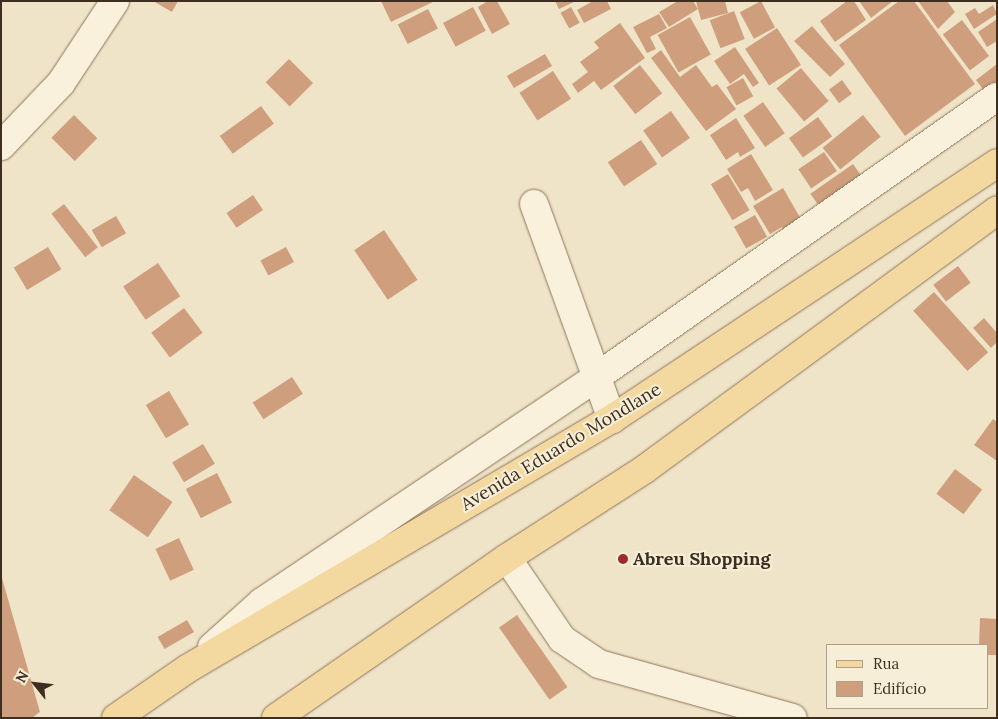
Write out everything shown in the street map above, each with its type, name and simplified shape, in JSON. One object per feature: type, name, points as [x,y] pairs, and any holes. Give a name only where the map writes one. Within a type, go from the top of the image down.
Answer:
[{"type":"main road","name":"Avenida Eduardo Mondlane","points":[[116,718],[186,669],[612,419],[997,163]]},
{"type":"main road","points":[[276,718],[507,558],[645,469],[997,210]]},
{"type":"street","points":[[1,146],[61,83],[115,1]]},
{"type":"street","points":[[186,669],[262,602],[594,378],[997,97]]},
{"type":"street","points":[[534,204],[594,378],[612,419]]},
{"type":"street","points":[[507,558],[562,639],[599,664],[793,718]]},
{"type":"building","points":[[153,1],[178,1],[172,12]]},
{"type":"building","points":[[381,1],[435,1],[391,22]]},
{"type":"building","points":[[488,1],[497,1],[510,24],[492,34],[478,7]]},
{"type":"building","points":[[555,1],[576,1],[559,9]]},
{"type":"building","points":[[593,1],[607,1],[611,9],[584,23],[577,10]]},
{"type":"building","points":[[678,1],[693,1],[698,9],[669,27],[659,12]]},
{"type":"building","points":[[696,1],[725,1],[728,13],[701,20]]},
{"type":"building","points":[[761,1],[775,27],[754,39],[740,12]]},
{"type":"building","points":[[847,1],[854,1],[866,20],[835,42],[820,21]]},
{"type":"building","points":[[859,1],[893,1],[871,18]]},
{"type":"building","points":[[899,1],[914,1],[975,84],[905,136],[839,45]]},
{"type":"building","points":[[918,1],[947,1],[955,12],[938,29]]},
{"type":"building","points":[[993,5],[997,14],[974,29],[965,14],[975,8],[979,14]]},
{"type":"building","points":[[473,7],[486,31],[456,47],[443,23]]},
{"type":"building","points":[[571,7],[580,23],[569,29],[561,13]]},
{"type":"building","points":[[428,9],[438,29],[408,44],[398,24]]},
{"type":"building","points":[[734,11],[745,39],[720,48],[710,20]]},
{"type":"building","points":[[659,14],[667,28],[650,37],[656,49],[647,53],[633,27]]},
{"type":"building","points":[[690,17],[711,55],[678,73],[658,35]]},
{"type":"building","points":[[997,19],[997,41],[987,47],[978,32]]},
{"type":"building","points":[[962,20],[989,56],[970,70],[943,34]]},
{"type":"building","points":[[620,23],[645,58],[601,90],[594,81],[578,93],[572,84],[588,72],[580,62],[599,48],[594,42]]},
{"type":"building","points":[[812,26],[845,64],[830,77],[794,41]]},
{"type":"building","points":[[777,28],[801,65],[769,86],[745,49]]},
{"type":"building","points":[[735,47],[759,83],[753,87],[744,74],[730,84],[714,61]]},
{"type":"building","points":[[661,50],[680,77],[696,65],[712,87],[717,84],[736,109],[706,131],[651,58]]},
{"type":"building","points":[[545,54],[552,66],[514,88],[507,76]]},
{"type":"building","points":[[289,59],[313,83],[290,106],[266,82]]},
{"type":"building","points":[[997,64],[997,83],[985,92],[976,80]]},
{"type":"building","points":[[640,65],[662,93],[635,114],[613,86]]},
{"type":"building","points":[[801,68],[829,101],[804,122],[776,89]]},
{"type":"building","points":[[553,71],[571,99],[537,120],[519,93]]},
{"type":"building","points":[[743,78],[753,96],[737,106],[726,87]]},
{"type":"building","points":[[842,80],[852,94],[839,103],[829,89]]},
{"type":"building","points":[[763,102],[785,133],[765,147],[743,116]]},
{"type":"building","points":[[261,106],[274,124],[233,154],[220,136]]},
{"type":"building","points":[[671,111],[690,138],[662,158],[643,131]]},
{"type":"building","points":[[74,115],[97,138],[75,161],[51,138]]},
{"type":"building","points":[[863,115],[881,137],[840,169],[823,148]]},
{"type":"building","points":[[818,117],[832,136],[803,158],[789,138]]},
{"type":"building","points":[[736,118],[755,148],[740,157],[738,152],[726,160],[710,135]]},
{"type":"building","points":[[641,140],[657,164],[624,186],[608,162]]},
{"type":"building","points":[[824,152],[837,171],[811,188],[798,169]]},
{"type":"building","points":[[751,154],[773,190],[755,201],[748,188],[741,192],[727,169]]},
{"type":"building","points":[[853,164],[862,177],[820,207],[810,194]]},
{"type":"building","points":[[728,174],[750,210],[732,220],[711,184]]},
{"type":"building","points":[[783,188],[802,221],[784,231],[782,227],[770,234],[753,206]]},
{"type":"building","points":[[253,195],[263,210],[237,228],[226,213]]},
{"type":"building","points":[[64,204],[98,247],[85,257],[51,214]]},
{"type":"building","points":[[755,215],[767,237],[746,249],[734,227]]},
{"type":"building","points":[[116,216],[126,233],[102,247],[92,230]]},
{"type":"building","points":[[384,230],[418,280],[388,300],[354,250]]},
{"type":"building","points":[[48,247],[61,269],[27,290],[14,268]]},
{"type":"building","points":[[286,247],[294,262],[268,276],[260,261]]},
{"type":"building","points":[[158,263],[180,296],[146,320],[123,286]]},
{"type":"building","points":[[958,266],[971,283],[946,301],[933,285]]},
{"type":"building","points":[[934,292],[988,352],[967,371],[913,311]]},
{"type":"building","points":[[184,308],[203,333],[170,357],[151,333]]},
{"type":"building","points":[[984,318],[997,333],[997,342],[991,348],[973,328]]},
{"type":"building","points":[[292,377],[303,394],[263,419],[253,403]]},
{"type":"building","points":[[169,391],[189,424],[166,438],[146,405]]},
{"type":"building","points":[[993,419],[997,422],[997,461],[974,445]]},
{"type":"building","points":[[203,444],[215,464],[184,482],[172,463]]},
{"type":"building","points":[[955,469],[982,489],[963,514],[936,494]]},
{"type":"building","points":[[217,473],[232,502],[201,518],[186,489]]},
{"type":"building","points":[[134,475],[173,502],[148,537],[109,510]]},
{"type":"building","points":[[179,538],[194,570],[170,581],[155,549]]},
{"type":"building","points":[[2,578],[40,712],[32,718],[1,718]]},
{"type":"building","points":[[517,615],[567,687],[549,700],[499,628]]},
{"type":"building","points":[[980,618],[997,619],[997,655],[988,655],[988,644],[979,644]]},
{"type":"building","points":[[187,620],[194,632],[165,649],[158,637]]},
{"type":"place","name":"Abreu Shopping","points":[[623,559]]}]
